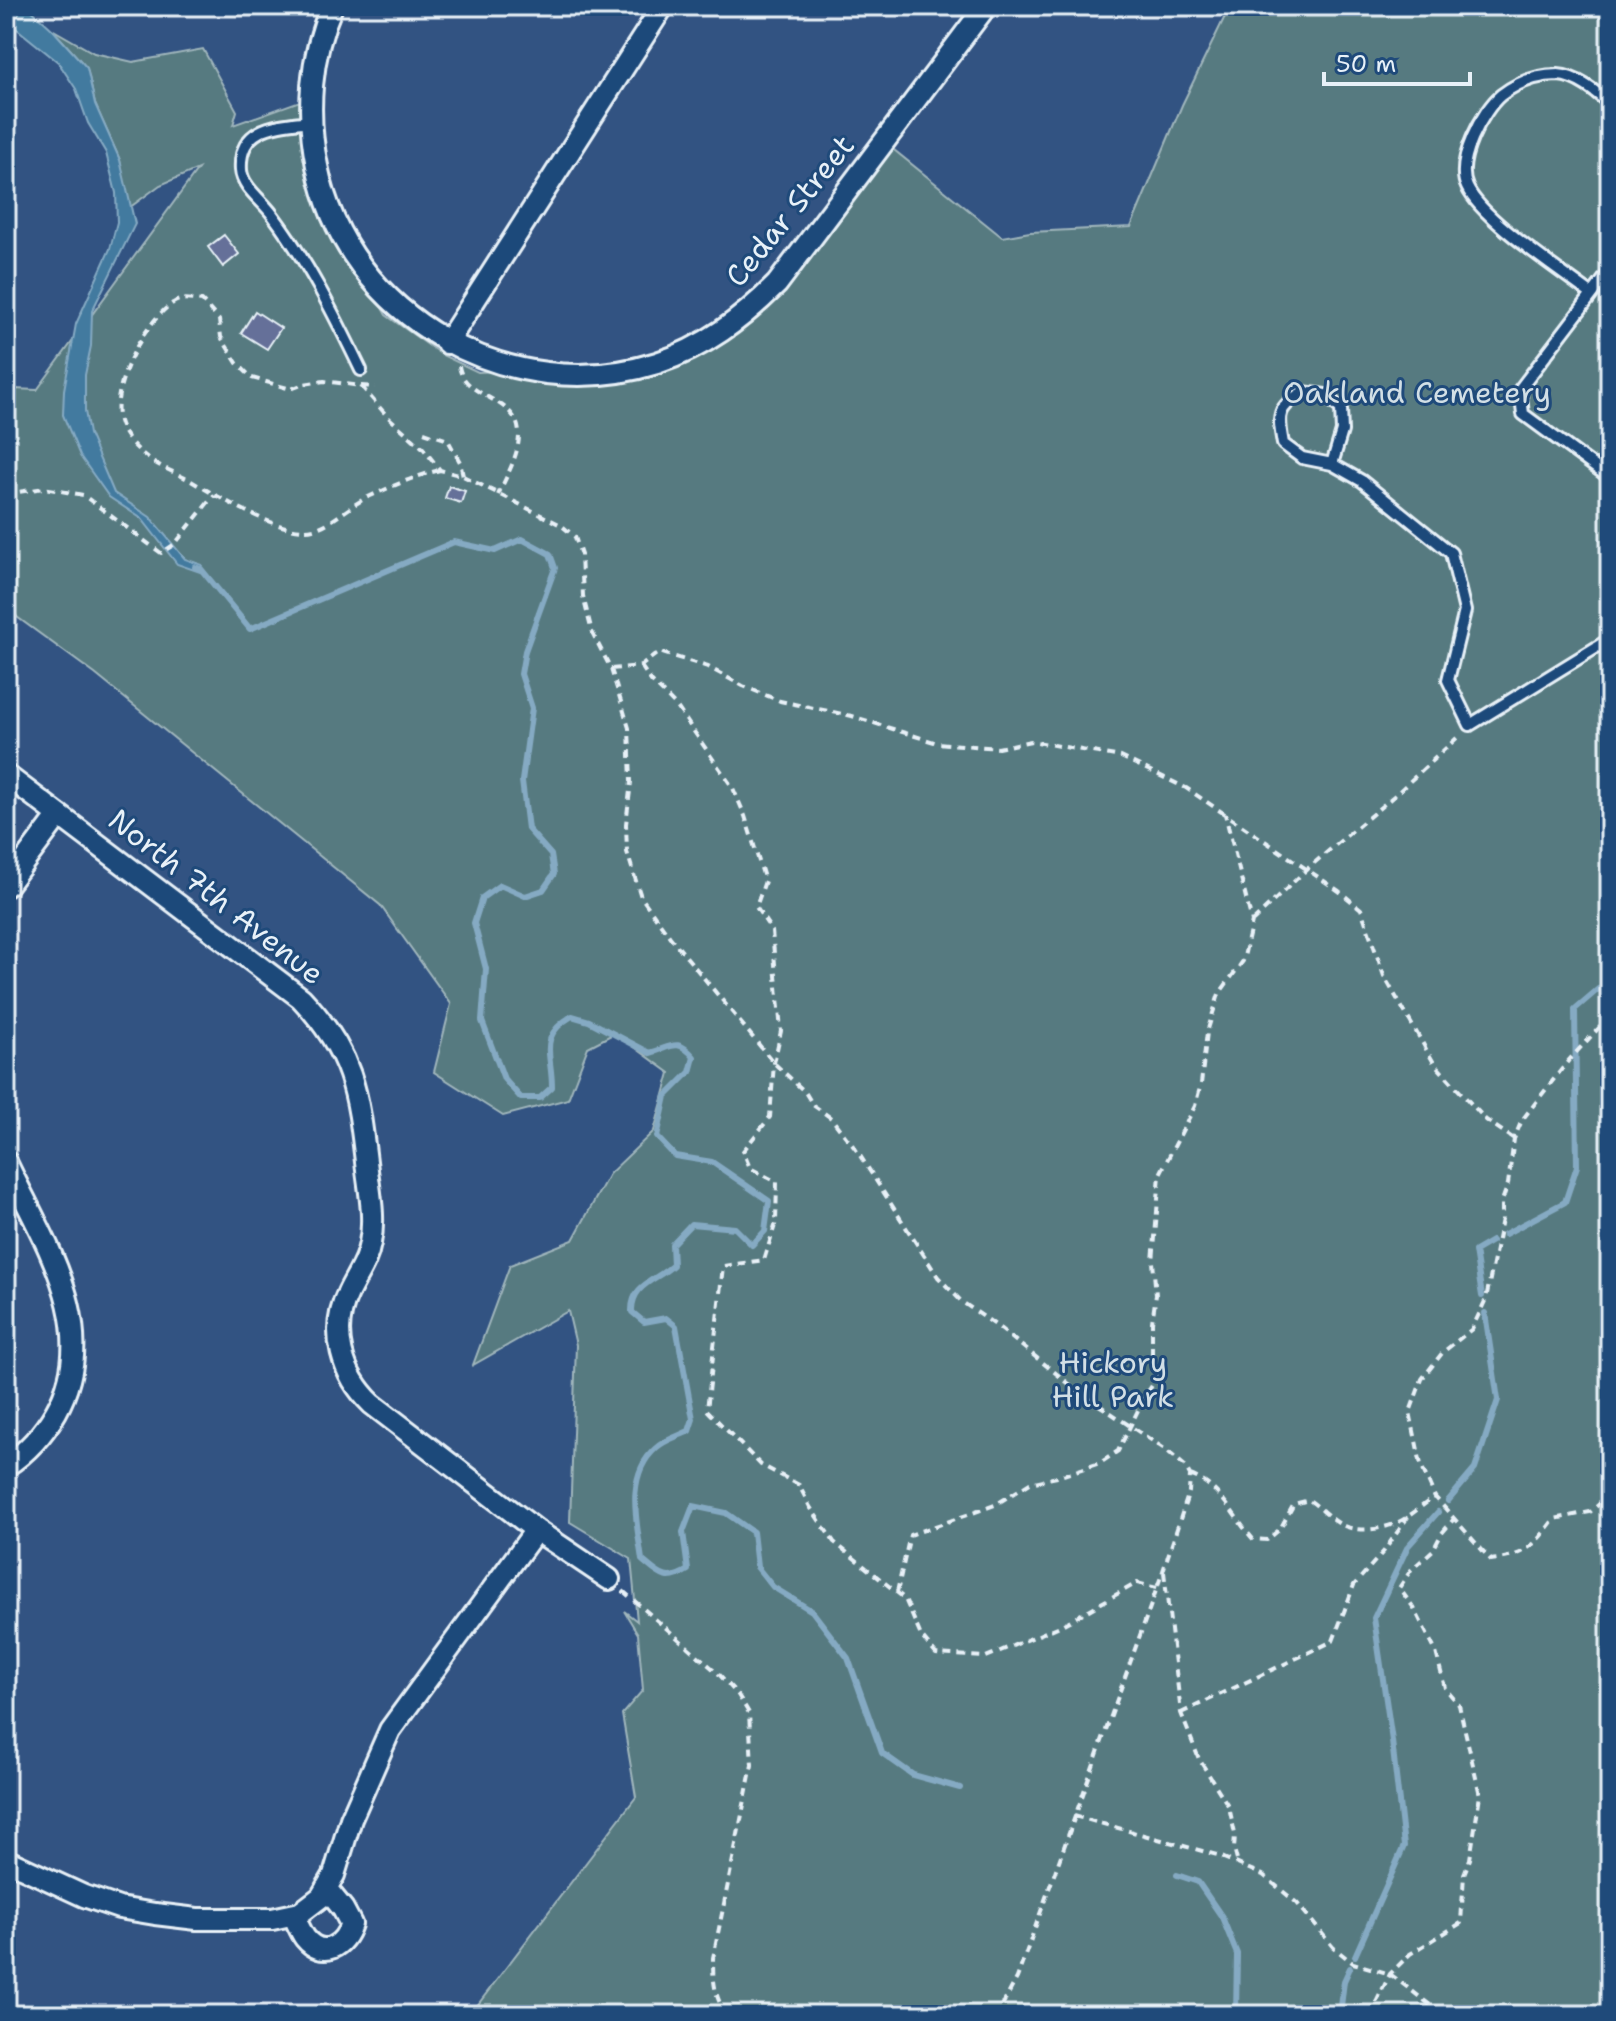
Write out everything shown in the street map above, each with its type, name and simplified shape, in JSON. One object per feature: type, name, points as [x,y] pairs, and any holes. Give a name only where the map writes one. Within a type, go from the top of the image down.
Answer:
[{"type":"street","name":"Cedar Street","points":[[332,6],[319,45],[312,81],[313,145],[320,181],[332,216],[370,279],[395,305],[454,346],[515,369],[550,375],[586,376],[622,372],[691,350],[723,332],[751,310],[777,284],[986,6]]},
{"type":"street","points":[[454,346],[663,6]]},
{"type":"street","name":"North 7th Avenue","points":[[6,775],[301,998],[322,1020],[339,1045],[356,1091],[373,1222],[370,1245],[362,1268],[347,1294],[341,1313],[339,1336],[342,1358],[351,1379],[372,1404],[536,1530],[609,1579]]},
{"type":"street","points":[[6,886],[59,815]]},
{"type":"street","points":[[6,1162],[65,1290],[73,1319],[75,1349],[71,1374],[61,1403],[49,1424],[33,1444],[6,1466]]},
{"type":"street","points":[[6,1860],[84,1896],[119,1908],[197,1919],[272,1919],[300,1913],[321,1897],[334,1875],[356,1806],[390,1730],[536,1530]]},
{"type":"street","points":[[293,1915],[303,1936],[313,1946],[324,1950],[337,1947],[347,1937],[351,1924],[326,1888]]},
{"type":"lane","points":[[1591,294],[1485,213],[1465,186],[1464,159],[1474,132],[1499,96],[1528,79],[1561,75],[1591,87],[1610,104]]},
{"type":"lane","points":[[311,121],[268,126],[249,139],[240,173],[272,213],[308,270],[361,370]]},
{"type":"lane","points":[[1610,271],[1520,389],[1523,414],[1610,478]]},
{"type":"lane","points":[[1332,464],[1342,431],[1341,409],[1325,395],[1303,392],[1285,404],[1279,421],[1283,444],[1302,458],[1332,464],[1362,481],[1451,553],[1465,611],[1448,680],[1470,725],[1610,639]]},
{"type":"path","points":[[375,387],[324,381],[291,389],[252,378],[237,363],[221,337],[219,320],[202,301],[184,299],[173,302],[144,335],[133,354],[118,398],[119,421],[131,444],[150,460],[264,519],[303,530],[328,521],[365,498],[399,483],[440,470],[463,476],[561,525],[575,537],[581,555],[583,596],[592,632],[611,669],[629,728],[631,782],[626,824],[627,852],[641,897],[774,1063],[805,1092],[813,1105],[831,1118],[857,1151],[938,1277],[962,1302],[1185,1466],[1190,1475],[1189,1492],[1157,1588],[1017,1978],[997,2015]]},
{"type":"path","points":[[454,346],[461,377],[470,387],[501,403],[513,416],[520,433],[515,456],[498,495]]},
{"type":"path","points":[[361,386],[388,417],[423,448],[440,470]]},
{"type":"path","points":[[424,432],[448,440],[460,462],[463,476]]},
{"type":"path","points":[[6,494],[44,488],[83,495],[161,553],[175,544],[214,495]]},
{"type":"path","points":[[611,669],[641,666],[659,652],[685,659],[780,701],[852,716],[937,743],[998,748],[1031,741],[1121,757],[1186,788],[1361,909],[1384,976],[1434,1063],[1486,1120],[1514,1139]]},
{"type":"path","points":[[641,666],[677,707],[733,788],[745,816],[765,881],[756,907],[772,931],[781,1031],[774,1063],[770,1117],[743,1151],[750,1168],[777,1182],[776,1222],[764,1260],[723,1266],[707,1410],[761,1465],[799,1485],[834,1542],[905,1599],[921,1636],[936,1654],[986,1657],[1060,1626],[1137,1583],[1157,1588]]},
{"type":"path","points":[[1252,922],[1307,869],[1395,795],[1470,725]]},
{"type":"path","points":[[897,1592],[910,1535],[995,1505],[1030,1483],[1100,1463],[1118,1451],[1157,1378],[1152,1360],[1152,1322],[1156,1295],[1153,1262],[1160,1174],[1195,1106],[1201,1084],[1207,1032],[1219,994],[1243,961],[1252,922],[1225,814]]},
{"type":"path","points":[[1610,1016],[1569,1060],[1522,1120],[1514,1139],[1486,1299],[1472,1329],[1443,1352],[1422,1379],[1410,1412],[1421,1465],[1435,1497],[1491,1560],[1513,1557],[1533,1546],[1554,1519],[1590,1512],[1610,1495]]},
{"type":"path","points":[[1190,1475],[1201,1479],[1217,1492],[1253,1539],[1267,1540],[1280,1529],[1294,1504],[1309,1500],[1343,1525],[1363,1530],[1381,1528],[1408,1517]]},
{"type":"path","points":[[1181,1713],[1333,1641],[1354,1585],[1408,1517],[1420,1505],[1435,1497]]},
{"type":"path","points":[[1370,2015],[1390,1974],[1410,1954],[1461,1923],[1464,1874],[1470,1859],[1480,1795],[1459,1705],[1445,1688],[1436,1652],[1414,1608],[1399,1588],[1411,1570],[1433,1550],[1453,1519]]},
{"type":"path","points":[[1163,1571],[1181,1713],[1199,1759],[1229,1807],[1238,1864]]},
{"type":"path","points":[[609,1579],[718,1673],[749,1713],[752,1765],[713,1958],[713,1982],[719,2004],[727,2015]]},
{"type":"path","points":[[1074,1816],[1138,1831],[1263,1875],[1297,1903],[1333,1947],[1353,1963],[1390,1974],[1443,2015]]},
{"type":"green space","name":"Hickory Hill Park","points":[[1230,6],[1610,6],[1610,2015],[470,2015],[636,1797],[622,1714],[643,1690],[638,1634],[624,1611],[637,1621],[631,1559],[570,1522],[576,1345],[568,1311],[473,1365],[510,1265],[573,1240],[609,1174],[654,1131],[670,1073],[615,1033],[588,1047],[568,1099],[503,1116],[434,1072],[451,1004],[380,905],[95,674],[17,617],[6,598],[6,396],[14,389],[37,390],[198,169],[160,185],[129,208],[120,160],[95,104],[87,68],[52,29],[94,53],[133,62],[203,49],[237,111],[233,125],[311,97],[320,181],[349,248],[386,315],[442,355],[478,372],[658,363],[777,284],[884,142],[1002,237],[1030,232],[1131,227],[1182,105]]},
{"type":"water","points":[[6,6],[27,6],[87,68],[95,104],[120,160],[135,224],[92,311],[91,346],[85,375],[85,411],[89,434],[114,493],[150,517],[185,559],[202,565],[200,572],[177,564],[142,519],[109,497],[80,456],[63,415],[64,390],[76,324],[110,249],[117,222],[116,193],[106,153],[88,123],[76,89],[58,62],[6,20]]},
{"type":"building","points":[[224,235],[239,254],[223,267],[208,247]]},
{"type":"building","points":[[255,311],[281,328],[267,349],[241,333]]},
{"type":"building","points":[[449,486],[465,491],[461,503],[445,498]]},
{"type":"waterway","points":[[195,567],[201,569],[250,629],[454,542],[495,551],[522,539],[550,554],[555,568],[525,651],[521,674],[532,708],[522,781],[528,829],[551,855],[554,874],[543,890],[525,896],[500,885],[482,898],[474,923],[486,969],[482,1021],[504,1079],[521,1098],[540,1098],[552,1087],[550,1039],[554,1031],[572,1016],[589,1021],[650,1053],[674,1045],[683,1047],[694,1057],[690,1072],[666,1096],[657,1137],[675,1156],[712,1162],[769,1201],[765,1231],[752,1245],[735,1228],[691,1224],[672,1244],[673,1265],[640,1289],[633,1303],[632,1312],[644,1322],[666,1318],[676,1326],[693,1419],[689,1431],[659,1445],[646,1459],[640,1472],[635,1501],[642,1560],[664,1576],[674,1576],[688,1570],[683,1532],[693,1506],[726,1513],[753,1532],[757,1567],[773,1587],[812,1611],[848,1658],[882,1753],[913,1775],[960,1788]]},
{"type":"waterway","points":[[1505,1234],[1565,1202],[1577,1166],[1575,1009],[1610,979]]},
{"type":"waterway","points":[[1482,1296],[1475,1251],[1492,1241]]},
{"type":"waterway","points":[[1448,1501],[1475,1469],[1498,1400],[1485,1313]]},
{"type":"waterway","points":[[1355,1956],[1404,1846],[1374,1618],[1408,1546],[1438,1512]]},
{"type":"waterway","points":[[1177,1875],[1198,1882],[1222,1917],[1237,1954],[1236,2015]]},
{"type":"waterway","points":[[1340,2015],[1344,1981],[1350,1968]]},
{"type":"park label","name":"Oakland Cemetery","points":[[1417,393]]}]
